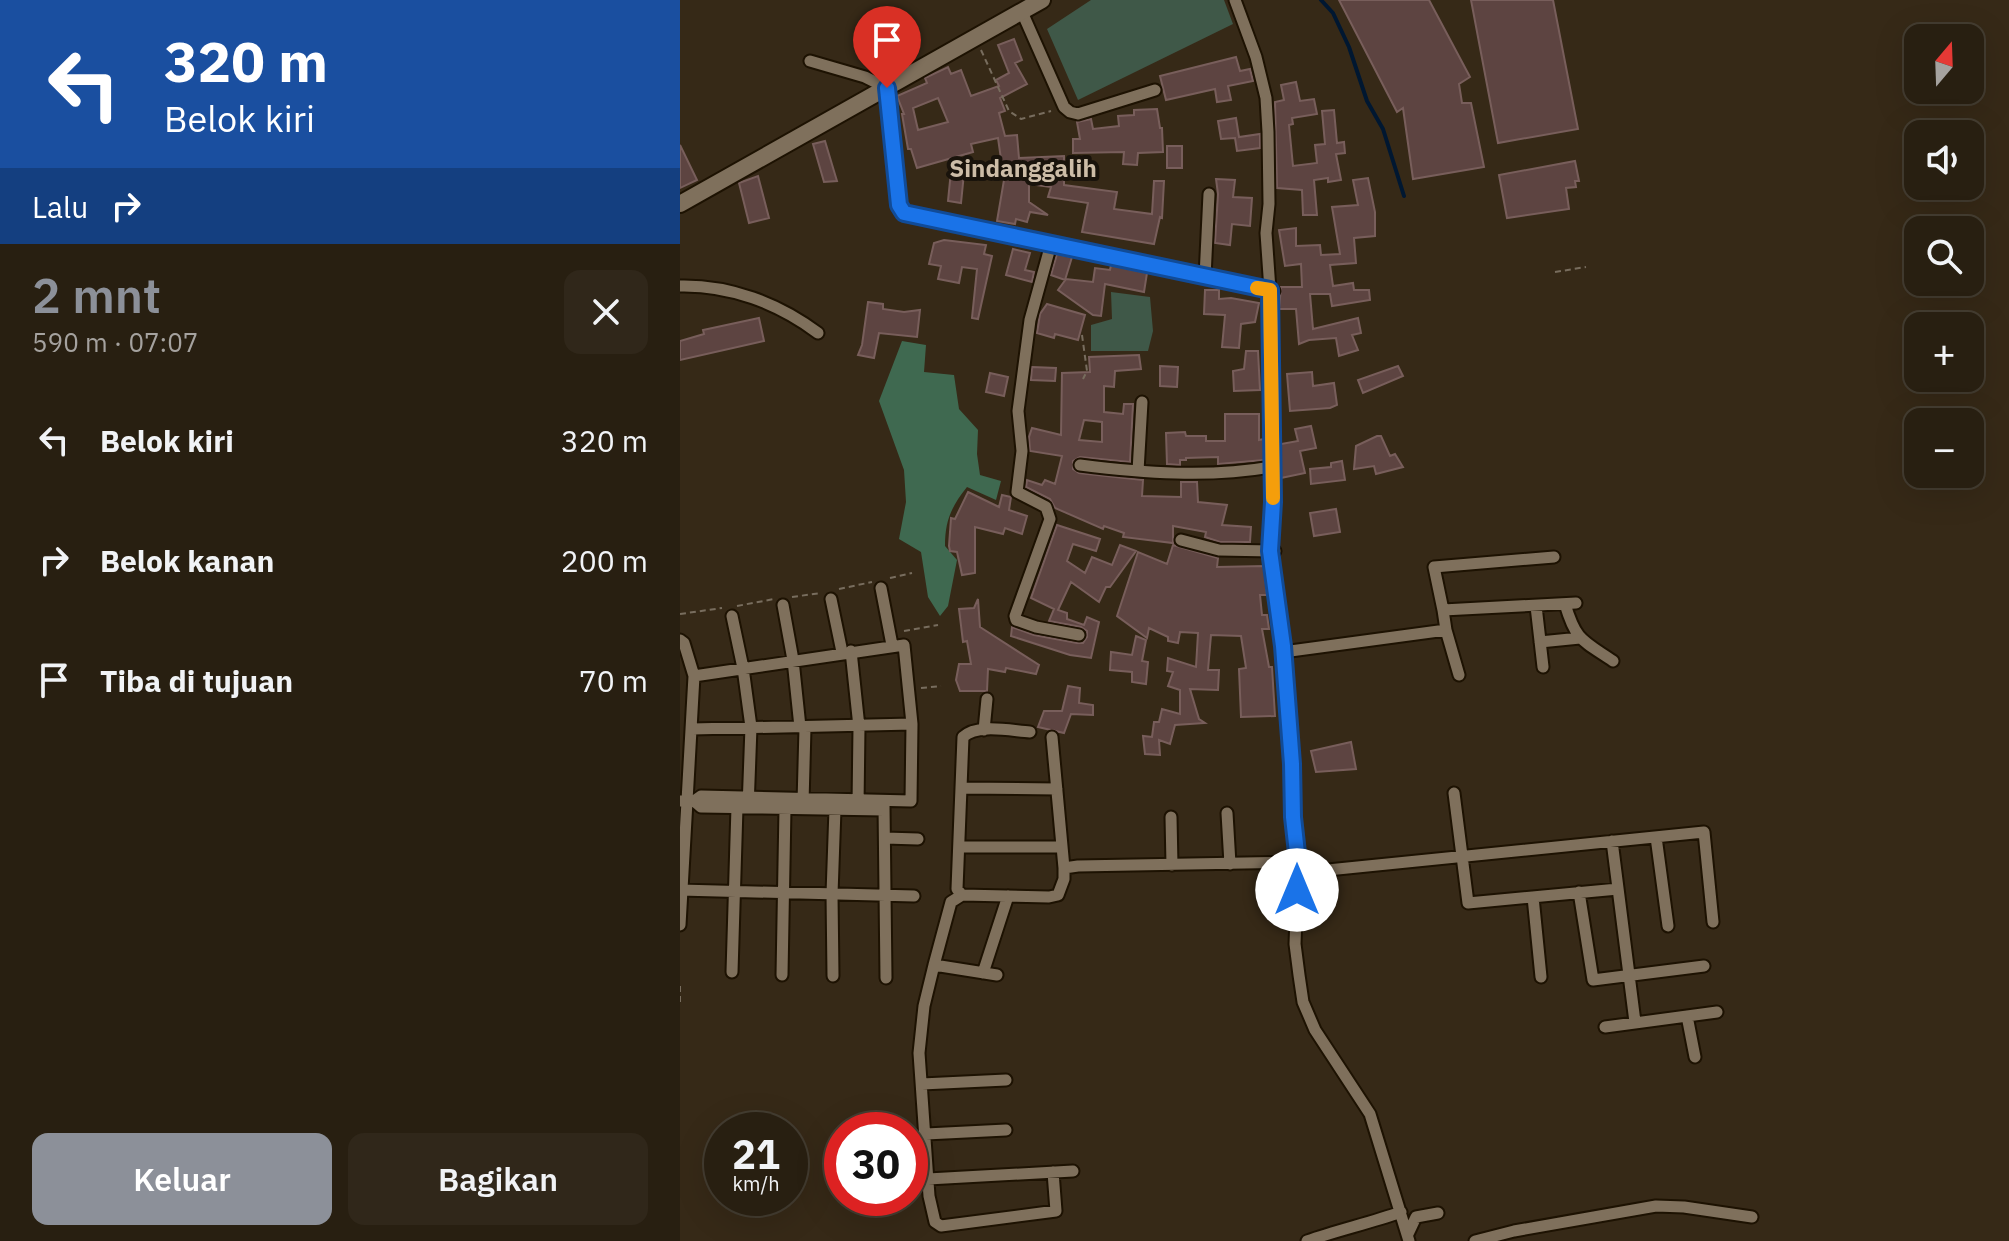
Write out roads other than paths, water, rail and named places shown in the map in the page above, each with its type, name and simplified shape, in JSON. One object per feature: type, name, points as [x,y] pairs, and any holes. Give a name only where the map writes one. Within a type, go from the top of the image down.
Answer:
[{"type":"main road","points":[[680,204],[1042,0]]},
{"type":"street","points":[[1235,0],[1256,57],[1266,98],[1269,204],[1266,233],[1272,291],[1273,551],[1292,764],[1298,868],[1295,944],[1303,1002],[1315,1030],[1370,1114],[1408,1238]]},
{"type":"street","points":[[1022,12],[1064,107],[1070,112],[1078,114],[1155,90]]},
{"type":"street","points":[[810,61],[865,77],[887,88],[899,205],[904,213],[1272,291]]},
{"type":"street","points":[[1205,277],[1209,194]]},
{"type":"street","points":[[1051,244],[1030,320],[1018,411],[1022,451],[1017,492],[1046,507],[1050,519],[1015,616],[1016,620],[1036,627],[1079,635]]},
{"type":"street","points":[[680,286],[722,288],[754,298],[802,321],[818,333]]},
{"type":"street","points":[[1138,471],[1142,402]]},
{"type":"street","points":[[1080,465],[1193,474],[1272,467]]},
{"type":"street","points":[[1181,540],[1219,550],[1273,551]]},
{"type":"street","points":[[1459,675],[1446,630],[1434,567],[1554,557]]},
{"type":"street","points":[[882,583],[891,640]]},
{"type":"street","points":[[831,599],[846,652],[859,727],[858,805]]},
{"type":"street","points":[[1443,610],[1571,603],[1573,630],[1613,661]]},
{"type":"street","points":[[783,605],[803,728],[803,803]]},
{"type":"street","points":[[1536,606],[1543,667]]},
{"type":"street","points":[[732,616],[751,727],[733,892],[732,972]]},
{"type":"street","points":[[1283,652],[1446,630]]},
{"type":"street","points":[[1540,642],[1580,638]]},
{"type":"street","points":[[680,640],[684,643],[694,676],[680,925]]},
{"type":"street","points":[[694,676],[846,652],[891,640],[904,645],[912,724],[911,801],[884,806],[745,804]]},
{"type":"street","points":[[984,730],[987,699]]},
{"type":"street","points":[[692,729],[912,724]]},
{"type":"street","points":[[962,895],[957,889],[963,737],[970,731],[1030,732]]},
{"type":"street","points":[[924,1112],[919,1053],[924,1006],[951,902],[962,895],[1049,897],[1058,895],[1064,879],[1052,737]]},
{"type":"street","points":[[961,788],[1057,789]]},
{"type":"street","points":[[1454,793],[1468,903],[1618,889]]},
{"type":"street","points":[[687,801],[701,796],[785,808],[803,803],[835,809],[858,805]]},
{"type":"street","points":[[884,806],[886,978]]},
{"type":"street","points":[[782,975],[785,808]]},
{"type":"street","points":[[833,976],[835,809]]},
{"type":"street","points":[[1227,813],[1230,864]]},
{"type":"street","points":[[1171,817],[1172,865]]},
{"type":"street","points":[[1064,868],[1230,864],[1298,868],[1462,857],[1704,832],[1713,922]]},
{"type":"street","points":[[1656,837],[1668,926]]},
{"type":"street","points":[[885,838],[918,839]]},
{"type":"street","points":[[1612,841],[1635,1022]]},
{"type":"street","points":[[959,847],[1062,847]]},
{"type":"street","points":[[681,890],[914,896]]},
{"type":"street","points":[[1579,892],[1593,980],[1704,966]]},
{"type":"street","points":[[983,973],[1008,896]]},
{"type":"street","points":[[1533,897],[1541,977]]},
{"type":"street","points":[[934,965],[997,975]]},
{"type":"street","points":[[1605,1027],[1717,1012]]},
{"type":"street","points":[[1687,1016],[1695,1057]]},
{"type":"street","points":[[922,1084],[1006,1080]]},
{"type":"street","points":[[928,1134],[1006,1130]]},
{"type":"street","points":[[1053,1172],[1056,1211],[941,1226],[932,1218],[928,1179],[1053,1172],[1073,1171]]},
{"type":"street","points":[[1475,1241],[1514,1231],[1656,1206],[1752,1217]]},
{"type":"street","points":[[1307,1241],[1332,1232],[1361,1227],[1401,1212]]},
{"type":"street","points":[[1408,1238],[1416,1217],[1438,1213]]},
{"type":"waterway","points":[[1321,0],[1333,13],[1349,47],[1367,101],[1383,129],[1404,196]]},
{"type":"district","name":"Sindanggalih","points":[[1023,168]]}]
